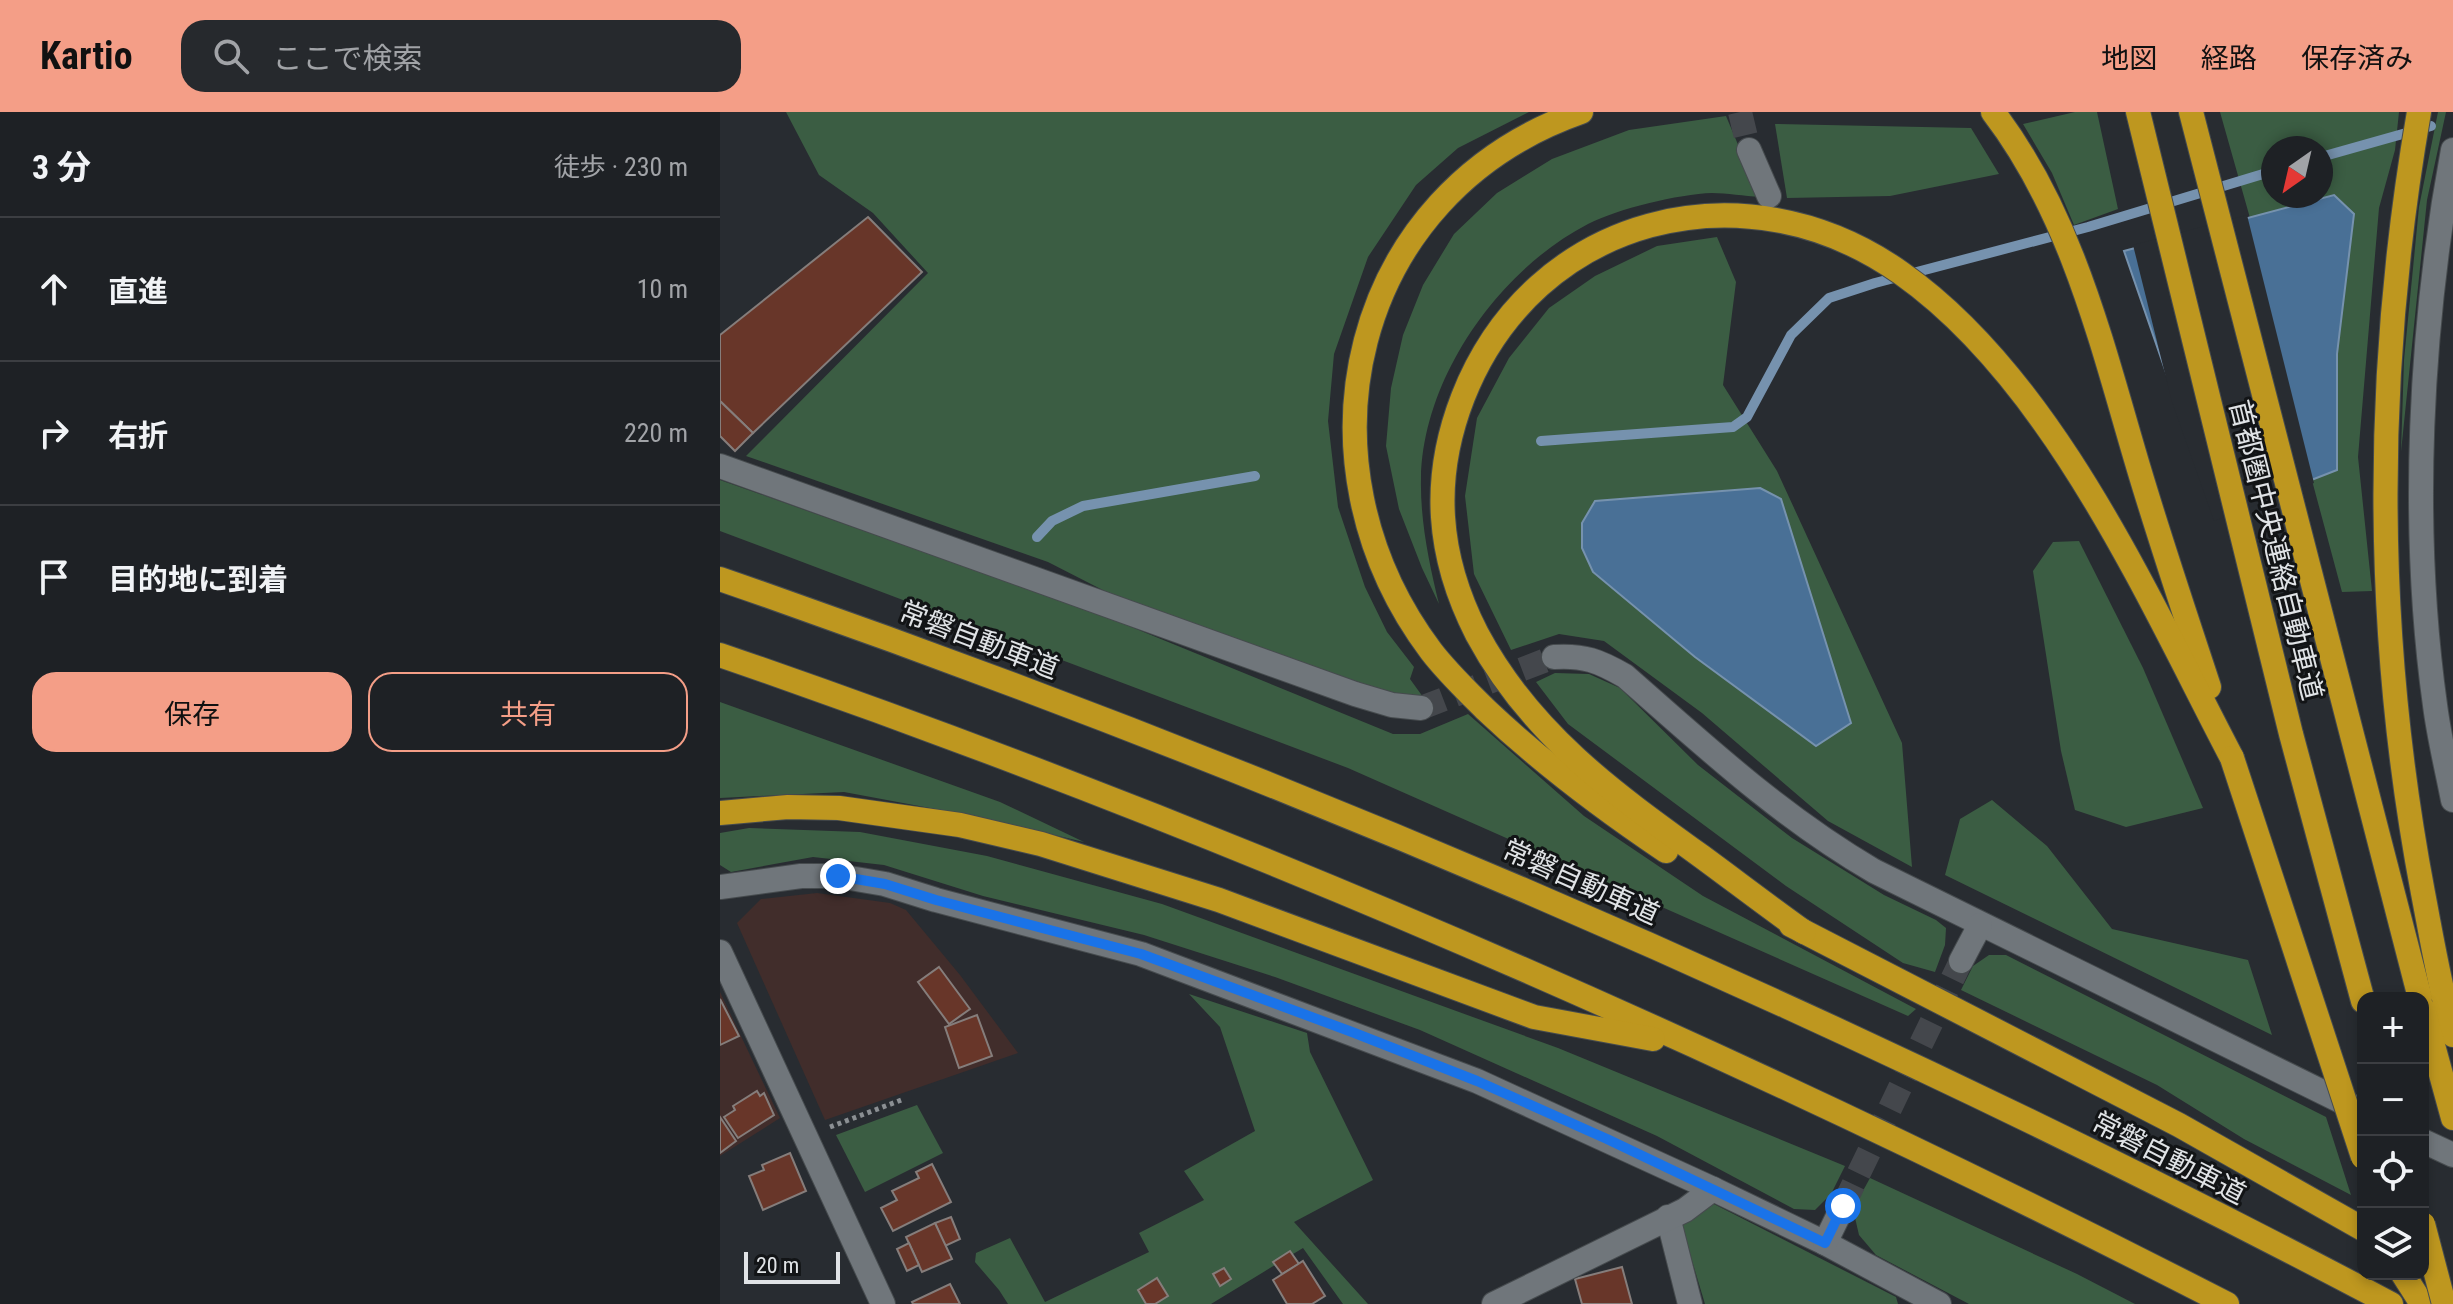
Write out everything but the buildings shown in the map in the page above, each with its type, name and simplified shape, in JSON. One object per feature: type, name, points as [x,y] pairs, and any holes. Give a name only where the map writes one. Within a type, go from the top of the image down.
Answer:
[{"type":"highway","points":[[1581,112],[1530,134],[1462,181],[1419,230],[1391,275],[1362,349],[1353,426],[1356,464],[1372,542],[1387,578],[1432,652],[1517,739],[1566,779],[1652,842],[1732,893],[2179,1125],[2357,1226]]},
{"type":"highway","points":[[1993,112],[2037,183],[2065,240],[2090,304],[2142,479],[2357,1139]]},
{"type":"highway","name":"首都圏中央連絡自動車道","points":[[2138,112],[2291,734],[2361,992]]},
{"type":"highway","name":"首都圏中央連絡自動車道","points":[[2191,112],[2418,992]]},
{"type":"highway","points":[[2419,112],[2406,186],[2388,387],[2384,478],[2388,637],[2395,712],[2415,851],[2453,1035]]},
{"type":"highway","points":[[1804,932],[1652,822],[1545,732],[1518,699],[1475,630],[1450,559],[1442,518],[1441,483],[1446,450],[1472,375],[1491,339],[1514,311],[1542,283],[1606,241],[1646,225],[1688,216],[1724,214],[1802,225],[1839,237],[1900,272],[1936,300],[2013,383],[2054,439],[2125,552],[2232,758]]},
{"type":"highway","name":"常磐自動車道","points":[[720,579],[857,626],[1181,748],[1477,869],[1784,1004],[2081,1146],[2391,1304]]},
{"type":"highway","points":[[720,655],[853,701],[1159,817],[1455,939],[2037,1207],[2227,1304]]},
{"type":"highway","points":[[720,813],[788,807],[839,808],[960,825],[1041,844],[1219,900],[1534,1017],[1691,1046]]},
{"type":"highway","points":[[2429,1031],[2453,1118]]},
{"type":"highway","points":[[2429,1247],[2444,1304]]},
{"type":"highway","points":[[2429,1269],[2453,1283]]},
{"type":"highway","points":[[2407,1280],[2422,1304]]},
{"type":"street","points":[[1749,150],[1769,196]]},
{"type":"street","points":[[2453,150],[2434,274],[2421,506],[2425,620],[2435,707],[2453,800]]},
{"type":"street","points":[[720,466],[1355,694],[1392,705],[1421,708]]},
{"type":"street","points":[[1554,657],[1578,655],[1602,663],[1625,676],[1768,801],[1831,846],[1874,871],[2357,1109]]},
{"type":"street","points":[[720,887],[801,876],[854,879],[885,884],[1141,954],[1477,1081],[1825,1243],[1908,1295],[1939,1304]]},
{"type":"street","points":[[1961,961],[1980,925]]},
{"type":"street","points":[[720,952],[883,1304]]},
{"type":"street","points":[[2429,1144],[2453,1155]]},
{"type":"street","points":[[1494,1304],[1685,1210],[1713,1189]]},
{"type":"street","points":[[1825,1243],[1843,1206]]},
{"type":"street","points":[[1668,1217],[1690,1304]]},
{"type":"path","points":[[805,1136],[904,1099]]},
{"type":"shaded area","points":[[817,893],[890,903],[906,910],[960,975],[1018,1053],[825,1120],[737,923],[761,899]]},
{"type":"shaded area","points":[[720,992],[780,1118],[720,1156]]},
{"type":"green space","points":[[786,112],[1529,112],[1458,148],[1416,185],[1368,257],[1334,354],[1328,421],[1338,507],[1365,587],[1387,632],[1414,667],[1410,679],[1423,697],[1393,708],[1132,605],[1048,562],[746,456],[928,273],[873,213],[819,175]]},
{"type":"green space","points":[[2075,112],[2097,112],[2118,209],[2074,225],[2052,173],[2023,124]]},
{"type":"green space","points":[[2220,112],[2399,112],[2395,150],[2379,208],[2358,457],[2372,591],[2342,592],[2310,473],[2337,469],[2333,136],[2261,136],[2261,208],[2288,208],[2250,218]]},
{"type":"green space","points":[[2438,112],[2446,112],[2427,200],[2401,452],[2404,360],[2419,207]]},
{"type":"green space","points":[[1726,116],[1760,197],[1712,193],[1683,196],[1631,208],[1588,224],[1555,244],[1525,269],[1472,330],[1451,365],[1435,402],[1425,440],[1421,478],[1426,541],[1439,604],[1399,509],[1386,446],[1391,388],[1403,335],[1423,285],[1454,234],[1497,193],[1552,159],[1629,130]]},
{"type":"green space","points":[[1775,124],[1971,128],[1999,174],[1890,196],[1787,198]]},
{"type":"green space","points":[[1717,237],[1736,282],[1723,385],[1777,471],[1902,743],[1912,867],[1828,821],[1702,713],[1604,641],[1559,634],[1511,650],[1474,574],[1465,496],[1477,418],[1509,358],[1549,308],[1595,276],[1657,246]],"holes":[[[1595,501],[1816,746],[1695,657],[1593,572],[1582,548],[1582,523]]]},
{"type":"green space","points":[[720,480],[915,549],[1019,581],[1393,734],[1420,734],[1468,714],[1584,816],[1703,896],[1916,1009],[1908,1016],[1348,768],[720,531]]},
{"type":"green space","points":[[2079,541],[2143,668],[2203,808],[2126,827],[2075,810],[2061,751],[2033,571],[2053,542]]},
{"type":"green space","points":[[1555,673],[1589,674],[1620,688],[1698,765],[1792,838],[1884,895],[1936,920],[1946,928],[1945,945],[1935,972],[1903,963],[1786,886],[1568,724],[1536,682]]},
{"type":"green space","points":[[720,702],[1000,802],[1084,842],[978,817],[844,792],[720,798]]},
{"type":"green space","points":[[1992,800],[2047,846],[2112,929],[2248,960],[2272,1035],[1945,875],[1960,819]]},
{"type":"green space","points":[[749,828],[860,832],[987,856],[1162,904],[1558,1048],[1845,1166],[1831,1194],[1815,1210],[1794,1209],[1657,1136],[1420,1030],[1275,977],[1144,935],[983,896],[884,865],[813,857],[731,872],[720,865],[720,833]]},
{"type":"green space","points":[[1989,955],[2006,955],[2326,1117],[2351,1195],[2244,1139],[2157,1085],[1961,990],[1973,966]]},
{"type":"green space","points":[[1189,994],[1307,1033],[1310,1052],[1373,1180],[1294,1222],[1368,1304],[1343,1304],[1303,1248],[1211,1304],[1008,1304],[975,1262],[976,1253],[1010,1238],[1045,1302],[1149,1252],[1139,1233],[1204,1200],[1184,1171],[1255,1131],[1220,1027]]},
{"type":"green space","points":[[917,1105],[943,1153],[865,1192],[836,1135]]},
{"type":"green space","points":[[1870,1178],[2135,1304],[1969,1304],[1876,1255],[1859,1235],[1853,1209]]},
{"type":"green space","points":[[1708,1201],[1896,1297],[1898,1304],[1705,1304],[1681,1224]]},
{"type":"water","points":[[2333,195],[2354,214],[2337,354],[2337,470],[2216,517],[2124,251],[2285,208],[2333,208]]},
{"type":"water","points":[[1760,488],[1781,499],[1851,723],[1816,746],[1695,657],[1593,572],[1582,548],[1582,523],[1595,501]]},
{"type":"pier","points":[[2247,215],[2314,483],[2214,521],[2172,402],[2133,245]]},
{"type":"waterway","points":[[2333,154],[2431,126]]},
{"type":"waterway","points":[[1541,441],[1733,427],[1747,417],[1791,335],[1829,298],[2088,227],[2261,175]]},
{"type":"waterway","points":[[1037,537],[1052,521],[1083,506],[1255,476]]},
{"type":"tunnel","points":[[1740,112],[1749,150]]},
{"type":"tunnel","points":[[1421,708],[1554,657]]},
{"type":"tunnel","points":[[1843,1206],[1961,961]]},
{"type":"route","points":[[838,876],[885,884],[1141,954],[1352,1032],[1477,1081],[1825,1243],[1843,1206]]}]
